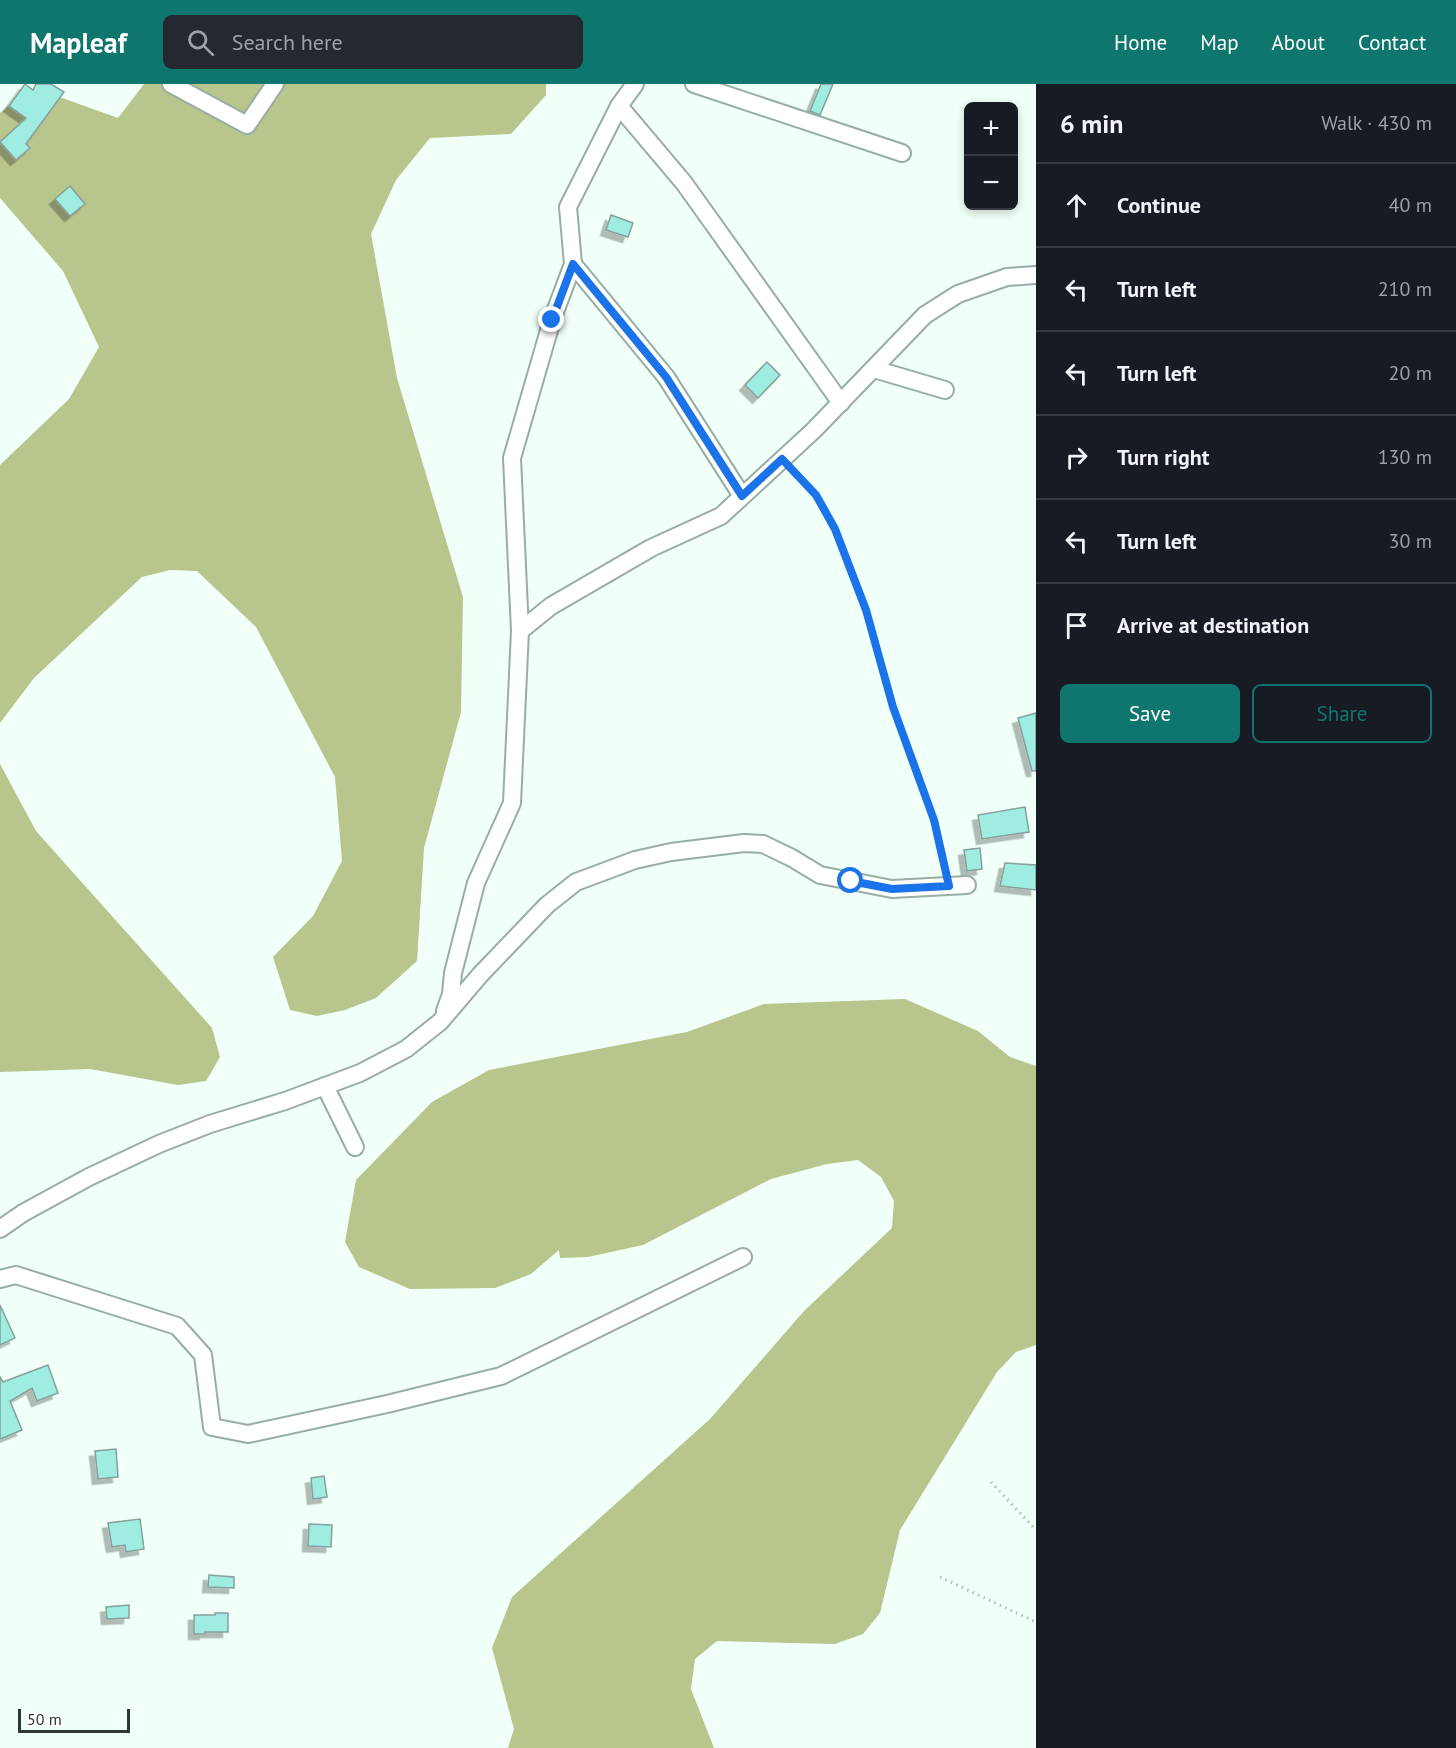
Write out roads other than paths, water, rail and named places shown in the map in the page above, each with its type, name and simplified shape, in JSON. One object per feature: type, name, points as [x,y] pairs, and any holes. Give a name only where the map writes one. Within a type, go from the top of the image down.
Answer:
[{"type":"street","points":[[171,84],[247,125],[275,84]]},
{"type":"street","points":[[440,1022],[451,994],[453,973],[476,882],[512,802],[520,631],[512,458],[552,320],[573,264],[568,207],[619,106],[635,84]]},
{"type":"street","points":[[694,84],[902,153]]},
{"type":"street","points":[[619,106],[684,183],[841,403]]},
{"type":"street","points":[[573,264],[666,377],[742,496]]},
{"type":"street","points":[[520,631],[551,606],[651,548],[721,516],[841,403],[925,315],[958,294],[1007,277],[1036,275]]},
{"type":"street","points":[[874,369],[945,390]]},
{"type":"street","points":[[0,1229],[23,1213],[89,1177],[159,1144],[210,1124],[285,1101],[360,1073],[406,1049],[440,1022],[480,975],[546,905],[576,882],[635,860],[671,852],[744,843],[763,843],[820,875],[892,889],[967,885]]},
{"type":"street","points":[[325,1086],[355,1147]]},
{"type":"street","points":[[0,1279],[15,1275],[177,1326],[203,1355],[212,1427],[248,1434],[387,1404],[501,1376],[743,1257]]}]
